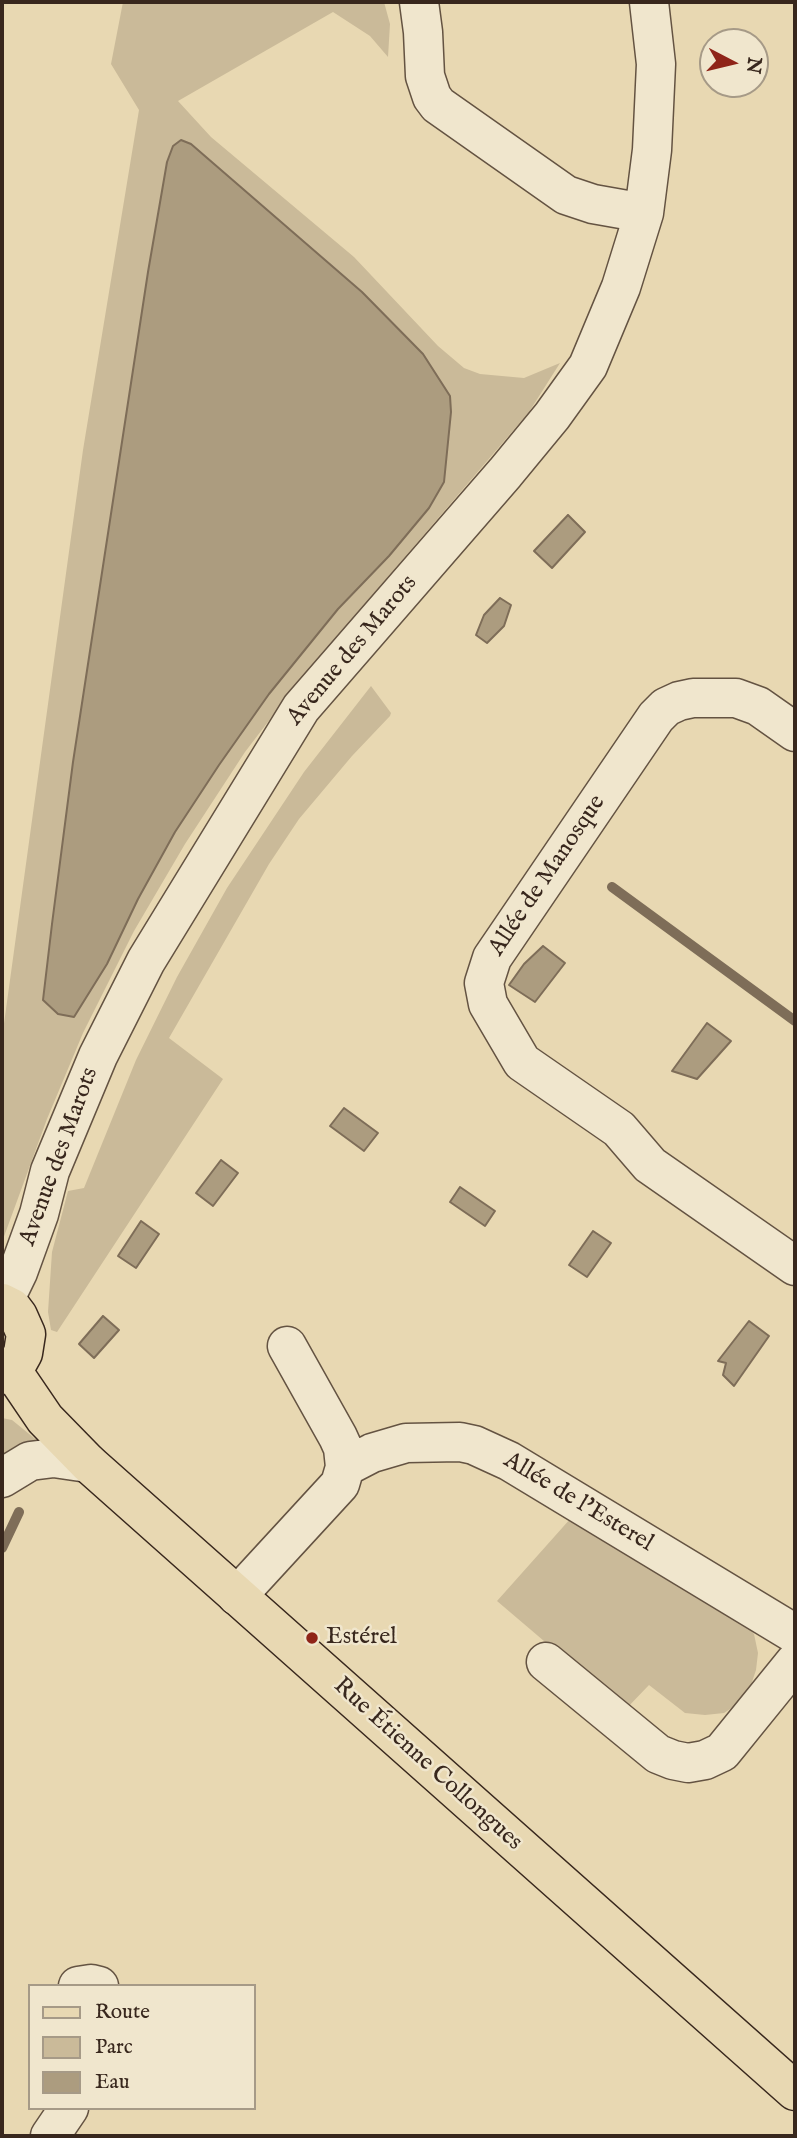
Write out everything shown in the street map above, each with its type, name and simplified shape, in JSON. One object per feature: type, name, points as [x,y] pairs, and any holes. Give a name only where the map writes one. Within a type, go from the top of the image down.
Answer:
[{"type":"main road","points":[[2,1303],[18,1316],[26,1334],[23,1353],[7,1372]]},
{"type":"main road","name":"Rue Étienne Collongues","points":[[7,1372],[45,1419],[88,1463],[795,2091]]},
{"type":"street","points":[[419,2],[424,32],[425,76],[432,97],[438,105],[566,195],[593,204],[644,213]]},
{"type":"street","name":"Avenue des Marots","points":[[2,1303],[18,1272],[50,1171],[98,1056],[146,961],[301,708],[505,473],[552,416],[588,366],[621,287],[644,213],[652,150],[656,64],[649,2]]},
{"type":"street","name":"Allée de Manosque","points":[[795,732],[758,706],[736,698],[693,698],[666,708],[656,717],[492,958],[484,983],[491,1010],[522,1062],[619,1129],[650,1165],[795,1266]]},
{"type":"street","points":[[237,1597],[340,1484],[345,1467],[343,1448],[338,1437],[288,1346]]},
{"type":"street","name":"Allée de l'Esterel","points":[[345,1467],[372,1453],[406,1443],[474,1445],[509,1461],[795,1634]]},
{"type":"street","points":[[2,1478],[30,1461],[54,1458],[88,1463]]},
{"type":"street","points":[[546,1662],[659,1754],[688,1763],[705,1760],[722,1752],[795,1661]]},
{"type":"street","points":[[50,2136],[68,2110]]},
{"type":"green space","points":[[123,2],[384,2],[390,24],[388,57],[370,36],[333,12],[178,101],[211,137],[354,257],[438,346],[464,368],[480,374],[524,378],[560,363],[529,412],[303,676],[245,752],[185,844],[134,931],[83,1033],[47,1119],[2,1242],[2,1038],[83,450],[139,110],[111,64]]},
{"type":"green space","points":[[371,686],[391,713],[390,716],[299,819],[269,864],[169,1038],[223,1079],[57,1332],[51,1330],[48,1312],[52,1252],[68,1191],[84,1188],[136,1060],[177,977],[227,888],[304,772]]},
{"type":"green space","points":[[2,1418],[12,1420],[39,1442],[2,1459]]},
{"type":"green space","points":[[571,1518],[743,1620],[754,1634],[758,1653],[750,1688],[739,1703],[724,1713],[685,1713],[649,1685],[625,1710],[497,1601]]},
{"type":"water","points":[[181,140],[191,144],[362,292],[423,354],[450,396],[451,412],[444,482],[429,508],[389,556],[338,609],[269,694],[219,765],[175,832],[138,899],[107,964],[74,1017],[58,1014],[43,1000],[52,924],[73,762],[148,272],[167,162],[173,146]]},
{"type":"water","points":[[568,515],[585,532],[552,568],[534,551]]},
{"type":"water","points":[[500,598],[511,605],[504,626],[487,643],[476,635],[484,615]]},
{"type":"water","points":[[543,946],[565,963],[535,1002],[509,985],[524,964]]},
{"type":"water","points":[[707,1023],[731,1041],[697,1079],[672,1071]]},
{"type":"water","points":[[344,1108],[378,1133],[364,1151],[330,1126]]},
{"type":"water","points":[[221,1160],[238,1173],[213,1206],[196,1193]]},
{"type":"water","points":[[460,1187],[495,1211],[485,1226],[450,1202]]},
{"type":"water","points":[[141,1221],[159,1234],[136,1268],[118,1256]]},
{"type":"water","points":[[593,1231],[611,1243],[587,1277],[569,1265]]},
{"type":"water","points":[[103,1316],[119,1330],[94,1358],[79,1344]]},
{"type":"water","points":[[749,1321],[769,1336],[734,1386],[723,1375],[726,1363],[718,1361]]},
{"type":"waterway","points":[[612,887],[795,1021]]},
{"type":"waterway","points":[[2,1548],[19,1512]]},
{"type":"place","name":"Estérel","points":[[312,1638]]}]
